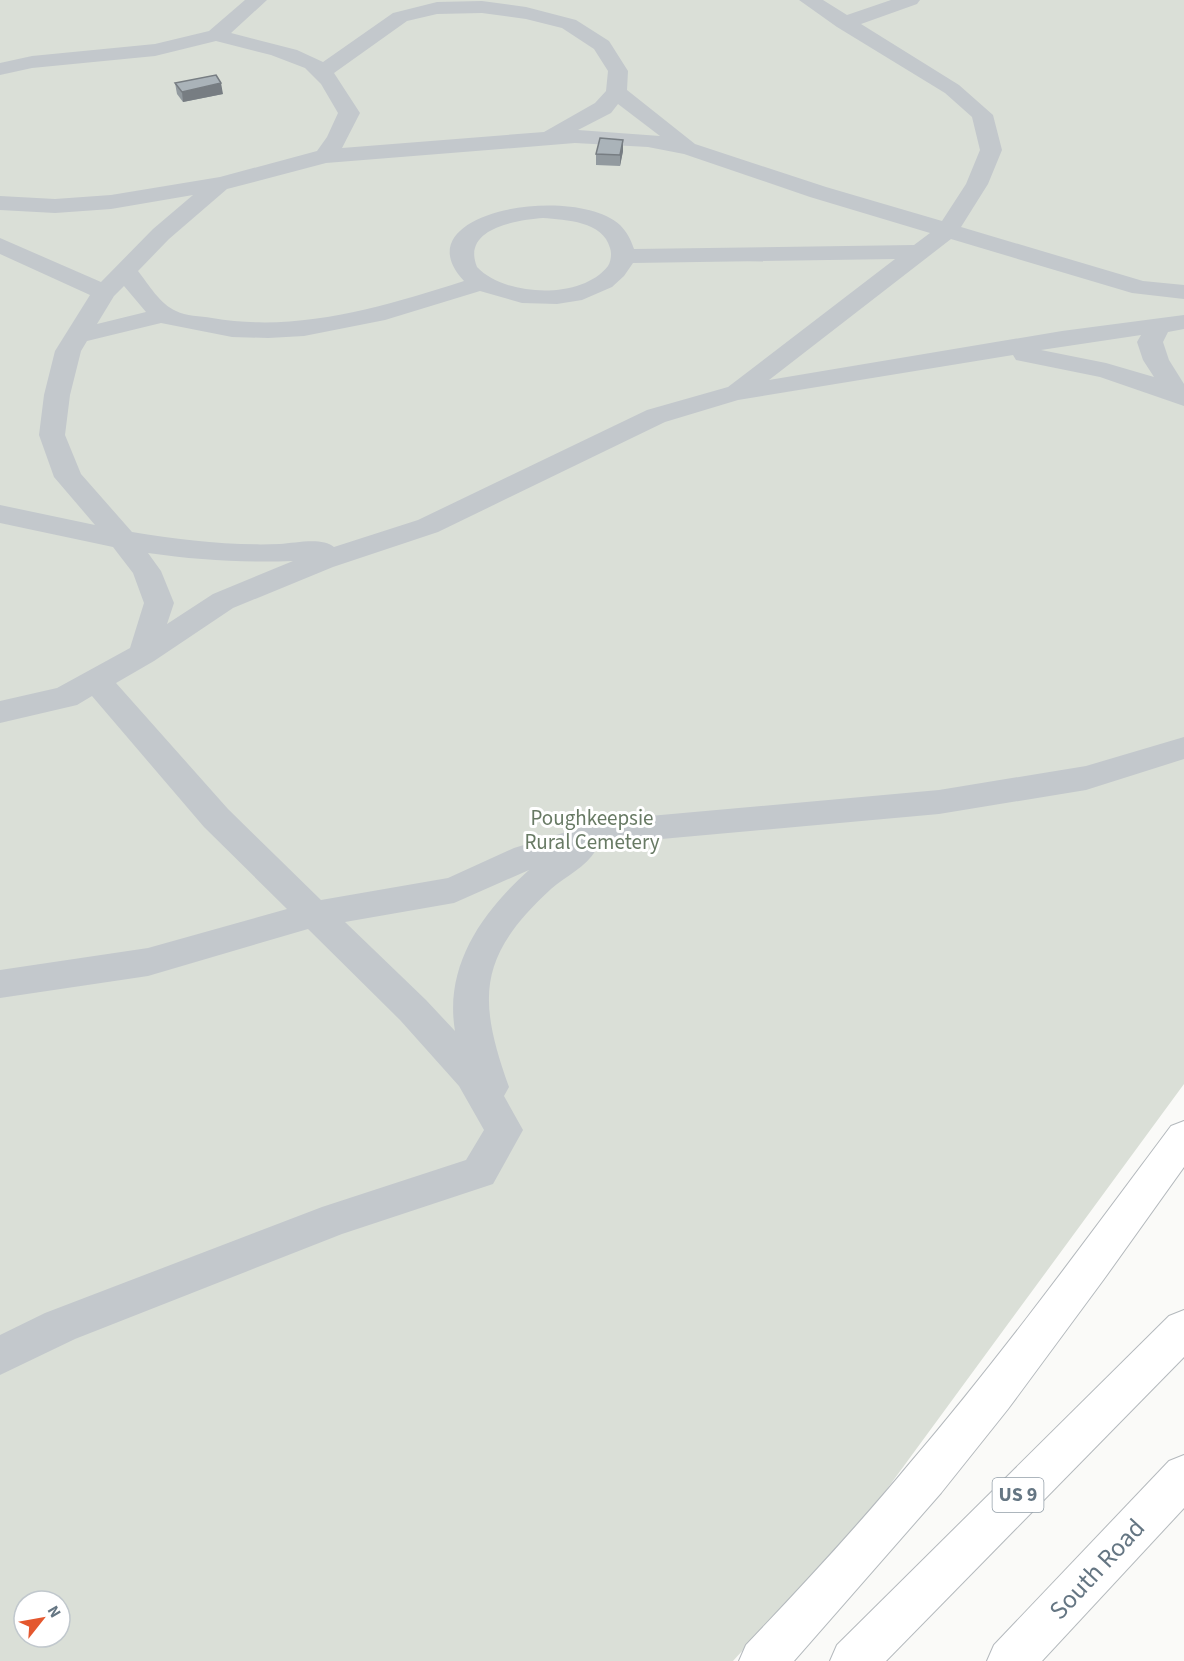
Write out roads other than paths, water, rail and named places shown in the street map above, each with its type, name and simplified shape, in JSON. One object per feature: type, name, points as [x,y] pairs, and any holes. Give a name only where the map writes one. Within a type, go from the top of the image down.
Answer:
[{"type":"highway","points":[[762,1661],[837,1580],[933,1469],[1018,1361],[1184,1137]]},
{"type":"highway","name":"US 9","points":[[853,1661],[1184,1329]]},
{"type":"highway","name":"South Road","points":[[1010,1661],[1184,1476]]},
{"type":"lane","points":[[0,69],[32,62],[156,50],[216,35],[257,0]]},
{"type":"lane","points":[[386,0],[400,17]]},
{"type":"lane","points":[[735,393],[948,231],[977,183],[991,150],[982,115],[951,89],[809,0]]},
{"type":"lane","points":[[844,23],[910,0]]},
{"type":"lane","points":[[321,74],[400,17],[437,8],[483,3],[569,24],[602,45],[618,71],[616,92],[603,108],[577,124],[544,138]]},
{"type":"lane","points":[[216,35],[276,51],[313,65],[336,88],[349,113],[338,138],[325,156]]},
{"type":"lane","points":[[616,92],[690,148]]},
{"type":"lane","points":[[0,203],[55,206],[111,202],[220,184],[325,156],[544,138],[613,137],[648,140],[690,148],[818,192],[1141,288],[1184,292]]},
{"type":"lane","points":[[143,654],[159,603],[147,571],[68,477],[52,435],[57,395],[69,351],[104,292],[161,234],[220,184]]},
{"type":"lane","points":[[543,211],[568,213],[591,219],[609,229],[621,242],[624,256],[618,270],[604,282],[582,292],[529,297],[503,292],[481,283],[467,271],[461,257],[464,243],[476,230],[494,220],[517,213],[543,211]]},
{"type":"lane","points":[[0,245],[104,292]]},
{"type":"lane","points":[[624,256],[921,252]]},
{"type":"lane","points":[[125,271],[163,315]]},
{"type":"lane","points":[[77,336],[163,315],[221,329],[285,332],[342,323],[399,309],[481,283]]},
{"type":"lane","points":[[0,712],[66,697],[143,654],[223,601],[323,560],[428,526],[656,416],[735,393],[1171,324]]},
{"type":"lane","points":[[1171,324],[1150,342],[1156,360],[1181,397]]},
{"type":"lane","points":[[991,351],[1076,362],[1136,378],[1181,397]]},
{"type":"lane","points":[[0,514],[123,540],[196,551],[252,554],[362,548]]},
{"type":"lane","points":[[96,680],[216,818],[413,1010],[472,1075],[504,1130]]},
{"type":"lane","points":[[0,984],[148,962],[315,914],[454,890],[526,857],[605,832],[939,802],[1086,778],[1184,748]]},
{"type":"lane","points":[[0,1356],[60,1326],[325,1223],[479,1172],[504,1130],[473,1039],[470,997],[482,952],[512,906],[552,868],[605,832]]},
{"type":"park label","name":"Poughkeepsie Rural Cemetery","points":[[592,830]]}]
